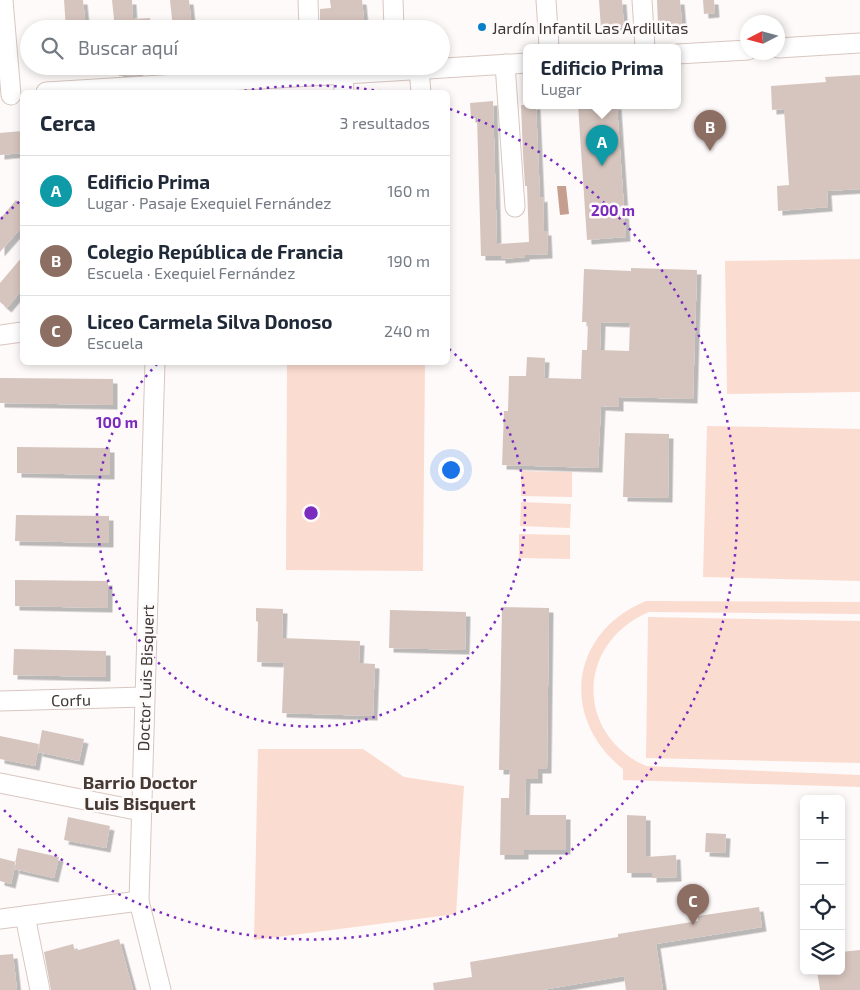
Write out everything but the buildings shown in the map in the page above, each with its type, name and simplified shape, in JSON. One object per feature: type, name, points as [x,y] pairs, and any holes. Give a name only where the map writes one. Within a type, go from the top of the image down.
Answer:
[{"type":"street","points":[[3,0],[11,95]]},
{"type":"street","points":[[308,0],[309,20]]},
{"type":"street","points":[[393,0],[394,20]]},
{"type":"street","points":[[546,0],[549,44]]},
{"type":"street","points":[[642,0],[644,44]]},
{"type":"street","points":[[785,48],[860,43]]},
{"type":"street","points":[[681,54],[740,50]]},
{"type":"street","points":[[450,68],[523,63]]},
{"type":"street","points":[[505,64],[515,207]]},
{"type":"street","points":[[137,90],[292,85],[307,75]]},
{"type":"street","points":[[323,75],[344,83],[374,75]]},
{"type":"street","points":[[419,75],[421,90]]},
{"type":"street","points":[[0,335],[20,332]]},
{"type":"street","name":"Doctor Luis Bisquert","points":[[155,365],[139,901],[161,990]]},
{"type":"street","name":"Corfu","points":[[0,701],[144,697]]},
{"type":"street","points":[[0,782],[141,811]]},
{"type":"street","points":[[0,919],[139,901]]},
{"type":"street","points":[[25,916],[40,990]]},
{"type":"shaded area","points":[[557,186],[566,186],[569,214],[560,215]]},
{"type":"shaded area","points":[[860,259],[860,392],[727,394],[725,261]]},
{"type":"shaded area","points":[[287,365],[425,365],[423,571],[286,570]]},
{"type":"shaded area","points":[[707,426],[860,429],[860,581],[703,577]]},
{"type":"shaded area","points":[[521,471],[572,472],[572,497],[521,496]]},
{"type":"shaded area","points":[[521,502],[571,504],[570,528],[520,526]]},
{"type":"shaded area","points":[[519,534],[570,535],[570,559],[519,558]]},
{"type":"shaded area","points":[[646,601],[860,602],[860,614],[649,612],[625,626],[608,645],[597,666],[594,689],[596,711],[606,733],[623,751],[646,766],[860,775],[860,787],[623,780],[623,769],[602,748],[589,726],[582,702],[582,678],[588,654],[601,633],[621,615]]},
{"type":"shaded area","points":[[648,617],[860,621],[860,763],[646,758]]},
{"type":"shaded area","points":[[258,749],[363,749],[404,777],[464,786],[456,914],[254,940]]},
{"type":"place","name":"Jardín Infantil Las Ardillitas","points":[[482,27]]},
{"type":"place","name":"Colegio República de Francia","points":[[710,151]]},
{"type":"place","name":"Edificio Prima","points":[[602,166]]},
{"type":"place","name":"Liceo Carmela Silva Donoso","points":[[693,925]]},
{"type":"district","name":"Barrio Doctor Luis Bisquert","points":[[140,792]]}]
